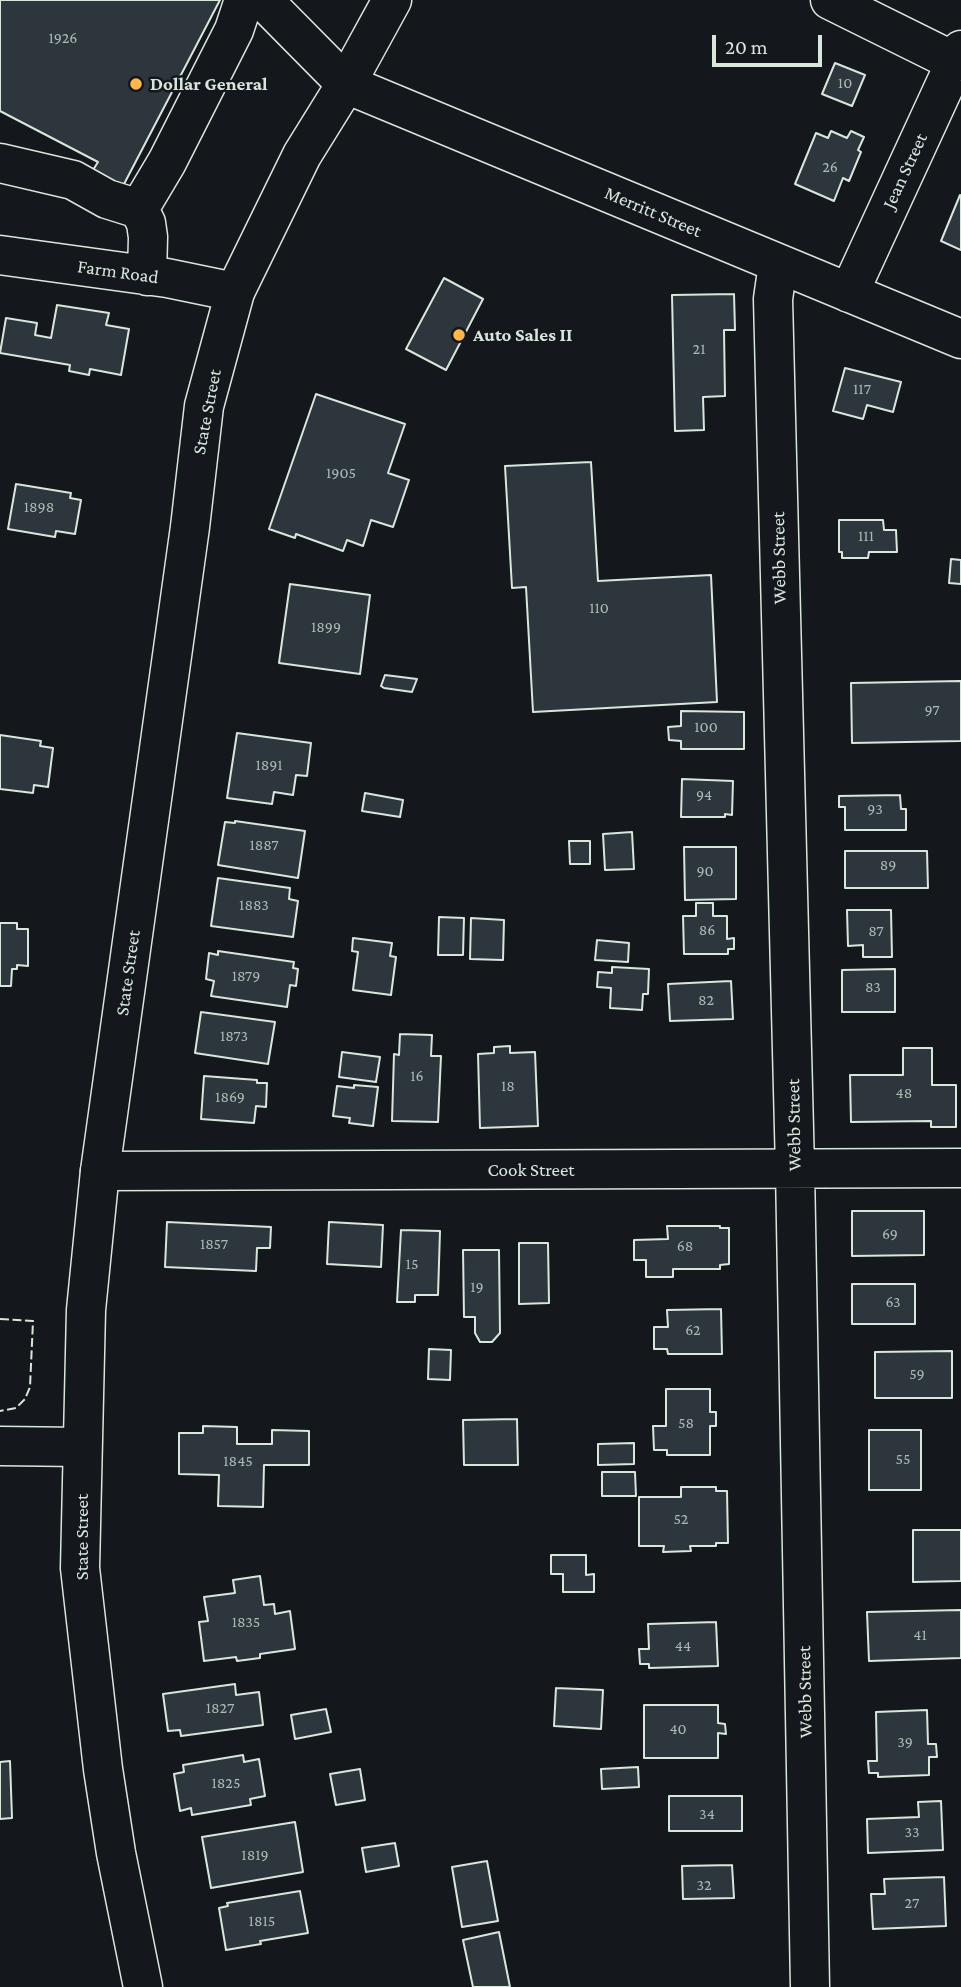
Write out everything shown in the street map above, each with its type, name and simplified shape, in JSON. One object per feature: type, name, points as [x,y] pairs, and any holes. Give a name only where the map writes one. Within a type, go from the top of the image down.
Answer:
[{"type":"street","points":[[139,209],[167,162],[234,30],[244,0]]},
{"type":"street","points":[[263,0],[346,84]]},
{"type":"street","name":"State Street","points":[[143,1987],[116,1853],[93,1695],[80,1568],[86,1310],[100,1171],[190,527],[204,406],[235,292],[302,155],[346,84],[392,0]]},
{"type":"street","points":[[830,0],[958,56]]},
{"type":"street","name":"Jean Street","points":[[849,293],[958,56]]},
{"type":"street","name":"Merritt Street","points":[[346,84],[961,339]]},
{"type":"street","points":[[0,163],[73,180],[107,199],[139,209],[146,222],[148,237],[147,276]]},
{"type":"street","name":"Farm Road","points":[[0,255],[147,276],[235,292]]},
{"type":"street","name":"Webb Street","points":[[778,264],[773,299],[795,1168],[810,1987]]},
{"type":"street","name":"Cook Street","points":[[100,1171],[961,1168]]},
{"type":"street","points":[[0,1446],[82,1447]]},
{"type":"building","points":[[0,0],[220,0],[123,186],[93,170],[98,162],[0,111]]},
{"type":"building","points":[[835,63],[865,75],[852,106],[822,94]]},
{"type":"building","points":[[831,131],[847,138],[851,131],[864,137],[849,181],[843,178],[834,201],[795,184],[816,133],[828,138]]},
{"type":"building","points":[[961,196],[961,250],[941,241]]},
{"type":"building","points":[[444,278],[483,299],[446,370],[406,349]]},
{"type":"building","points":[[734,294],[735,330],[724,330],[725,396],[703,397],[704,430],[675,431],[672,295]]},
{"type":"building","points":[[57,305],[109,313],[106,325],[129,329],[121,375],[90,369],[89,375],[69,371],[70,365],[0,353],[6,318],[37,323],[35,335],[51,338]]},
{"type":"building","points":[[845,368],[901,382],[893,412],[867,405],[863,419],[833,411]]},
{"type":"building","points":[[316,394],[405,424],[388,473],[409,480],[393,527],[371,520],[363,546],[347,540],[343,551],[296,534],[295,538],[269,529]]},
{"type":"building","points":[[591,462],[598,581],[711,575],[717,702],[533,712],[526,587],[512,588],[505,466]]},
{"type":"building","points":[[16,484],[71,493],[70,498],[81,500],[75,534],[56,531],[55,537],[8,529]]},
{"type":"building","points":[[839,520],[883,520],[884,530],[896,530],[897,552],[869,552],[868,558],[842,558],[842,552],[839,552]]},
{"type":"building","points":[[951,559],[961,560],[961,584],[949,583]]},
{"type":"building","points":[[290,584],[370,595],[360,674],[279,663]]},
{"type":"building","points":[[385,675],[417,679],[412,692],[384,688],[381,686]]},
{"type":"building","points":[[961,681],[961,741],[852,743],[851,683]]},
{"type":"building","points":[[681,711],[744,712],[744,749],[681,749],[681,741],[669,740],[668,727],[681,726]]},
{"type":"building","points":[[237,733],[311,743],[307,776],[296,775],[293,795],[274,792],[272,804],[227,798]]},
{"type":"building","points":[[0,735],[41,741],[40,746],[53,748],[48,787],[34,785],[33,793],[0,789]]},
{"type":"building","points":[[682,779],[733,781],[732,815],[681,817]]},
{"type":"building","points":[[365,793],[403,800],[400,817],[362,811]]},
{"type":"building","points":[[900,795],[901,809],[906,809],[906,830],[845,830],[845,807],[839,807],[839,796]]},
{"type":"building","points":[[235,821],[305,831],[298,878],[218,865],[225,822]]},
{"type":"building","points":[[632,832],[634,869],[605,870],[603,834]]},
{"type":"building","points":[[569,841],[590,841],[590,864],[570,864]]},
{"type":"building","points":[[684,847],[736,847],[736,899],[685,900]]},
{"type":"building","points":[[845,851],[927,851],[928,888],[845,888]]},
{"type":"building","points":[[218,878],[290,888],[289,899],[298,901],[293,937],[211,926]]},
{"type":"building","points":[[696,903],[713,903],[713,916],[727,916],[727,939],[734,938],[734,949],[728,949],[728,954],[684,954],[683,916],[696,916]]},
{"type":"building","points":[[847,910],[891,910],[892,957],[863,957],[863,945],[848,946]]},
{"type":"building","points":[[439,917],[464,918],[463,955],[438,955]]},
{"type":"building","points":[[471,918],[504,920],[503,960],[470,959]]},
{"type":"building","points":[[0,923],[17,923],[17,929],[28,929],[28,966],[17,965],[17,969],[12,969],[11,986],[0,986]]},
{"type":"building","points":[[353,938],[392,943],[390,956],[396,957],[391,995],[353,990],[358,952],[352,951]]},
{"type":"building","points":[[597,940],[629,943],[628,962],[595,960]]},
{"type":"building","points":[[218,951],[294,962],[293,968],[298,969],[296,986],[290,985],[287,1007],[211,996],[214,981],[206,979],[209,953],[218,955]]},
{"type":"building","points":[[612,967],[649,969],[648,994],[643,994],[642,1010],[610,1008],[611,988],[597,987],[598,972],[612,973]]},
{"type":"building","points":[[895,969],[895,1012],[842,1012],[842,970]]},
{"type":"building","points":[[731,981],[733,1019],[670,1021],[668,984]]},
{"type":"building","points":[[201,1012],[275,1022],[268,1064],[195,1053]]},
{"type":"building","points":[[400,1034],[432,1035],[431,1056],[441,1056],[438,1122],[392,1121],[394,1054],[399,1055]]},
{"type":"building","points":[[510,1046],[510,1053],[535,1052],[538,1126],[480,1128],[478,1054],[494,1053],[494,1047]]},
{"type":"building","points":[[903,1048],[932,1048],[932,1085],[956,1085],[956,1127],[931,1127],[931,1121],[851,1122],[850,1075],[903,1075]]},
{"type":"building","points":[[342,1052],[380,1057],[376,1082],[339,1077]]},
{"type":"building","points":[[204,1076],[267,1083],[266,1107],[256,1106],[254,1123],[201,1119]]},
{"type":"building","points":[[354,1085],[378,1087],[373,1126],[349,1123],[350,1118],[333,1116],[337,1086],[354,1088]]},
{"type":"building","points":[[852,1211],[924,1211],[924,1255],[852,1256]]},
{"type":"building","points":[[167,1222],[271,1227],[270,1248],[257,1248],[256,1271],[165,1267]]},
{"type":"building","points":[[329,1222],[383,1225],[381,1267],[327,1264]]},
{"type":"building","points":[[667,1226],[729,1228],[729,1264],[720,1265],[720,1269],[673,1269],[673,1277],[646,1277],[646,1260],[634,1260],[634,1240],[668,1239]]},
{"type":"building","points":[[401,1230],[440,1231],[438,1295],[415,1295],[415,1302],[397,1302]]},
{"type":"building","points":[[519,1243],[548,1243],[549,1303],[519,1304]]},
{"type":"building","points":[[463,1250],[499,1250],[500,1333],[492,1342],[480,1342],[475,1333],[475,1317],[464,1317]]},
{"type":"building","points":[[852,1284],[915,1284],[915,1324],[852,1324]]},
{"type":"building","points":[[721,1309],[722,1354],[668,1354],[667,1349],[654,1349],[654,1327],[668,1327],[667,1310]]},
{"type":"building","points":[[429,1349],[451,1350],[450,1380],[428,1379]]},
{"type":"building","points":[[952,1351],[952,1398],[875,1398],[875,1352]]},
{"type":"building","points":[[666,1389],[710,1389],[710,1412],[716,1412],[716,1426],[710,1426],[710,1455],[667,1455],[667,1450],[654,1450],[653,1426],[666,1426]]},
{"type":"building","points":[[517,1419],[518,1465],[464,1465],[463,1420]]},
{"type":"building","points":[[203,1426],[237,1427],[237,1444],[272,1444],[272,1430],[309,1431],[309,1465],[264,1465],[263,1507],[218,1506],[219,1475],[179,1474],[179,1433],[203,1433]]},
{"type":"building","points":[[869,1430],[921,1430],[921,1490],[869,1490]]},
{"type":"building","points":[[634,1443],[634,1464],[598,1465],[598,1444]]},
{"type":"building","points":[[602,1472],[635,1472],[636,1496],[602,1496]]},
{"type":"building","points":[[681,1487],[716,1487],[716,1491],[727,1491],[728,1543],[690,1546],[691,1551],[663,1552],[664,1546],[639,1546],[639,1497],[681,1497]]},
{"type":"building","points":[[913,1530],[961,1530],[961,1581],[913,1582]]},
{"type":"building","points":[[551,1555],[586,1555],[586,1575],[594,1574],[594,1592],[563,1592],[563,1574],[551,1574]]},
{"type":"building","points":[[260,1576],[264,1605],[274,1604],[275,1614],[290,1611],[295,1649],[260,1654],[260,1658],[237,1661],[236,1657],[204,1661],[199,1622],[208,1621],[204,1597],[235,1593],[233,1580]]},
{"type":"building","points":[[961,1610],[961,1658],[869,1661],[867,1612]]},
{"type":"building","points":[[716,1622],[718,1666],[649,1668],[649,1664],[640,1664],[639,1649],[649,1649],[648,1624]]},
{"type":"building","points":[[235,1684],[236,1695],[259,1692],[263,1725],[181,1736],[180,1730],[168,1731],[163,1694]]},
{"type":"building","points":[[556,1688],[603,1690],[601,1729],[554,1726]]},
{"type":"building","points":[[644,1705],[718,1705],[718,1723],[725,1724],[726,1734],[718,1733],[718,1758],[644,1758]]},
{"type":"building","points":[[326,1709],[331,1732],[295,1739],[291,1715]]},
{"type":"building","points":[[927,1710],[928,1744],[936,1744],[937,1757],[929,1757],[929,1775],[878,1777],[878,1773],[869,1773],[868,1761],[877,1761],[876,1712]]},
{"type":"building","points":[[243,1755],[244,1762],[259,1759],[265,1796],[250,1799],[251,1805],[192,1815],[191,1808],[180,1811],[174,1774],[184,1772],[183,1765]]},
{"type":"building","points":[[10,1761],[12,1818],[0,1819],[0,1762]]},
{"type":"building","points":[[638,1767],[639,1787],[602,1789],[601,1769]]},
{"type":"building","points":[[360,1769],[365,1800],[336,1805],[330,1774]]},
{"type":"building","points":[[669,1796],[742,1796],[742,1831],[669,1831]]},
{"type":"building","points":[[941,1801],[943,1850],[868,1853],[867,1819],[919,1817],[918,1802]]},
{"type":"building","points":[[295,1822],[303,1872],[211,1888],[202,1837]]},
{"type":"building","points":[[395,1843],[399,1866],[366,1872],[362,1848]]},
{"type":"building","points":[[487,1861],[498,1921],[462,1927],[452,1867]]},
{"type":"building","points":[[732,1865],[734,1898],[683,1899],[682,1866]]},
{"type":"building","points":[[944,1877],[946,1926],[873,1929],[871,1894],[885,1894],[884,1879]]},
{"type":"building","points":[[300,1891],[308,1933],[226,1950],[219,1908],[228,1906],[227,1903]]},
{"type":"building","points":[[499,1932],[510,1987],[473,1987],[463,1940]]},
{"type":"fence","points":[[0,1319],[33,1321],[30,1387],[25,1399],[16,1408],[0,1411]]},
{"type":"place","name":"Dollar General","points":[[136,84]]},
{"type":"place","name":"Auto Sales II","points":[[459,335]]}]
